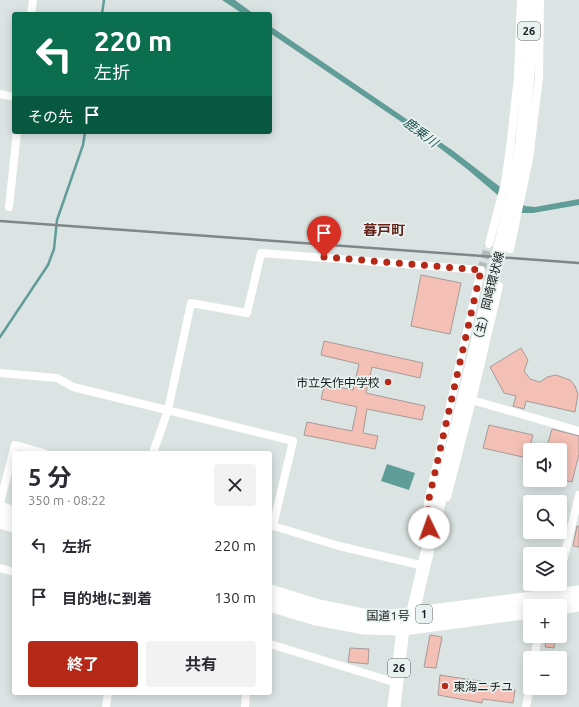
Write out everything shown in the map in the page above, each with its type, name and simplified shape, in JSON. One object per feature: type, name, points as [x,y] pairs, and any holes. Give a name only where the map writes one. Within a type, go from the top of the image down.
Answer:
[{"type":"highway","points":[[0,509],[12,513]]},
{"type":"highway","points":[[0,521],[12,525]]},
{"type":"highway","name":"国道1号","points":[[272,593],[315,606],[364,616],[412,616],[523,605]]},
{"type":"highway","name":"国道1号","points":[[567,601],[579,593]]},
{"type":"highway","name":"国道1号","points":[[272,605],[316,618],[363,628],[403,628],[523,612]]},
{"type":"main road","name":"（主）岡崎環状線","points":[[403,628],[412,616],[513,192],[522,142],[529,62],[530,0]]},
{"type":"main road","name":"26","points":[[394,707],[403,628]]},
{"type":"street","points":[[32,12],[33,0]]},
{"type":"street","points":[[489,244],[505,183],[510,148],[518,77],[520,0]]},
{"type":"street","points":[[510,249],[529,158],[539,78],[540,0]]},
{"type":"street","points":[[0,94],[12,97]]},
{"type":"street","points":[[9,207],[17,134]]},
{"type":"street","points":[[505,183],[523,190]]},
{"type":"street","points":[[154,451],[168,410],[192,303],[247,313],[261,252],[481,270],[428,503],[430,541]]},
{"type":"street","points":[[430,541],[443,511],[472,400],[499,286],[478,281]]},
{"type":"street","points":[[0,373],[57,378],[73,388],[293,441],[272,526],[339,546],[424,566]]},
{"type":"street","points":[[472,400],[579,431]]},
{"type":"street","points":[[13,451],[15,445],[37,451]]},
{"type":"street","points":[[0,503],[12,457]]},
{"type":"street","points":[[566,547],[579,495]]},
{"type":"street","points":[[0,568],[12,571]]},
{"type":"street","points":[[272,645],[397,683]]},
{"type":"street","points":[[106,707],[108,695]]},
{"type":"street","points":[[245,707],[246,695]]},
{"type":"street","points":[[526,707],[528,695]]},
{"type":"water","points":[[222,0],[235,0],[251,12],[240,12]]},
{"type":"water","name":"鹿乗川","points":[[272,27],[452,150],[525,206],[535,207],[579,199],[579,205],[533,213],[519,213],[437,146],[272,34]]},
{"type":"water","points":[[387,464],[415,473],[409,490],[381,481]]},
{"type":"building","points":[[421,275],[461,283],[450,334],[411,326]]},
{"type":"building","points":[[324,341],[423,363],[420,378],[372,367],[366,393],[425,406],[422,420],[367,409],[363,433],[378,436],[375,449],[304,435],[307,422],[352,431],[357,407],[321,399],[325,384],[353,390],[359,364],[321,355]]},
{"type":"building","points":[[521,348],[528,360],[524,371],[530,379],[540,382],[547,377],[556,375],[570,380],[575,386],[578,394],[575,412],[526,401],[524,409],[513,406],[516,396],[504,393],[490,367]]},
{"type":"building","points":[[489,425],[533,435],[531,443],[523,443],[523,457],[483,448]]},
{"type":"building","points":[[552,429],[579,436],[579,454],[572,482],[567,481],[567,443],[548,443]]},
{"type":"building","points":[[577,526],[579,526],[579,547],[573,546]]},
{"type":"building","points":[[430,635],[442,637],[436,668],[424,667]]},
{"type":"building","points":[[546,643],[554,643],[554,648],[545,647]]},
{"type":"building","points":[[350,648],[369,649],[368,664],[348,662]]},
{"type":"building","points":[[440,675],[485,682],[485,685],[515,690],[513,703],[483,699],[482,703],[438,695]]},
{"type":"waterway","points":[[102,12],[104,0]]},
{"type":"waterway","points":[[0,337],[48,265],[54,249],[57,220],[83,145],[85,134]]},
{"type":"tunnel","points":[[481,270],[489,244]]},
{"type":"railway","points":[[0,221],[579,263]]},
{"type":"place","name":"市立矢作中学校","points":[[388,382]]},
{"type":"place","name":"東海ニチユ","points":[[445,686]]},
{"type":"district","name":"暮戸町","points":[[384,230]]},
{"type":"route","points":[[324,257],[481,270],[428,503],[429,528]]}]
